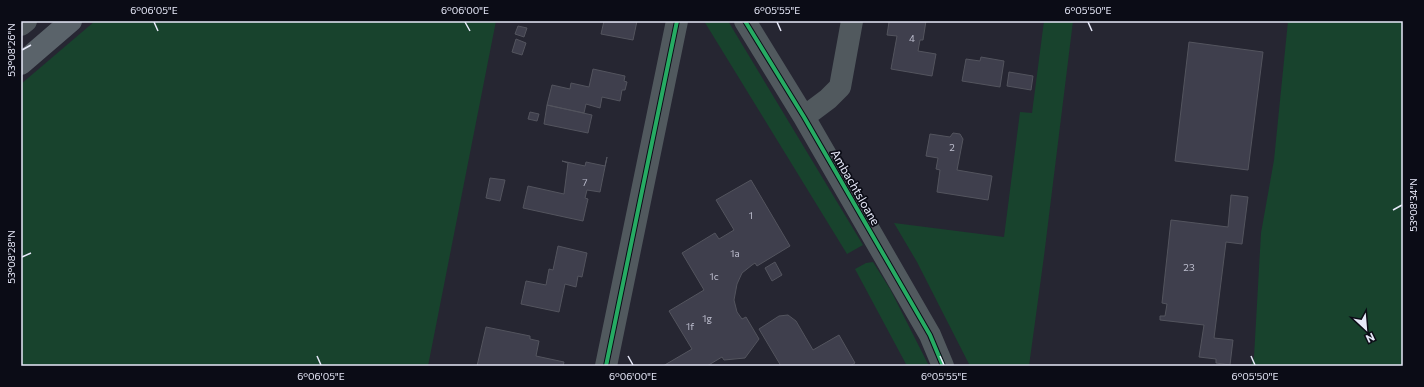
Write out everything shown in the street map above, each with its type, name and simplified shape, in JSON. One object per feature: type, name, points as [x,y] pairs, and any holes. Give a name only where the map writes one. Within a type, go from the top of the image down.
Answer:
[{"type":"main road","points":[[21,64],[71,21]]},
{"type":"street","points":[[21,25],[26,21]]},
{"type":"street","points":[[606,366],[677,21]]},
{"type":"street","name":"Ambachtsloane","points":[[745,21],[804,117],[930,335],[943,366]]},
{"type":"street","points":[[804,117],[828,99],[840,87],[852,21]]},
{"type":"green space","points":[[95,21],[496,21],[428,366],[21,366],[21,84]]},
{"type":"green space","points":[[704,21],[728,21],[863,245],[847,254]]},
{"type":"green space","points":[[1044,21],[1073,21],[1029,366],[970,366],[917,262],[894,223],[1004,237],[1020,112],[1032,113]]},
{"type":"green space","points":[[1288,21],[1403,21],[1403,366],[1251,366],[1254,357],[1261,233],[1274,160]]},
{"type":"green space","points":[[873,262],[890,289],[929,366],[907,366],[855,269],[866,263]]},
{"type":"building","points":[[604,21],[637,21],[633,40],[601,34]]},
{"type":"building","points":[[887,21],[926,21],[923,40],[920,40],[918,51],[936,54],[932,76],[891,69],[897,36],[887,35],[889,22]]},
{"type":"building","points":[[518,26],[527,28],[524,37],[515,34]]},
{"type":"building","points":[[516,39],[526,43],[522,55],[512,52]]},
{"type":"building","points":[[1189,42],[1263,52],[1248,170],[1175,161]]},
{"type":"building","points":[[981,57],[1004,61],[1000,87],[962,81],[966,59],[980,61]]},
{"type":"building","points":[[593,69],[625,76],[624,81],[627,82],[625,90],[622,90],[620,101],[602,97],[600,108],[586,104],[584,113],[547,105],[552,85],[570,89],[571,83],[589,87]]},
{"type":"building","points":[[1009,72],[1033,76],[1031,90],[1007,86]]},
{"type":"building","points":[[547,105],[592,115],[588,133],[544,124]]},
{"type":"building","points":[[530,112],[539,114],[537,121],[528,119]]},
{"type":"building","points":[[953,133],[960,134],[963,139],[957,170],[992,176],[988,200],[937,192],[940,170],[936,169],[938,158],[926,156],[930,134],[950,137]]},
{"type":"building","points":[[607,157],[600,192],[587,190],[585,198],[588,199],[583,221],[523,208],[528,186],[564,194],[568,163],[562,161],[585,166],[586,162],[605,166]]},
{"type":"building","points":[[490,178],[505,180],[500,201],[486,198]]},
{"type":"building","points":[[751,180],[790,246],[757,266],[755,263],[752,265],[742,273],[737,284],[734,300],[737,312],[742,319],[746,317],[759,339],[745,358],[724,360],[722,357],[707,366],[663,366],[692,349],[669,311],[704,290],[682,253],[715,233],[719,239],[734,230],[716,200]]},
{"type":"building","points":[[1231,195],[1248,197],[1242,244],[1226,242],[1214,338],[1233,340],[1230,365],[1216,363],[1216,359],[1199,357],[1204,325],[1160,320],[1160,316],[1165,316],[1167,304],[1162,303],[1171,220],[1228,227]]},
{"type":"building","points":[[558,246],[587,253],[582,277],[578,276],[576,287],[565,284],[559,312],[521,304],[526,281],[546,285],[549,269],[553,270]]},
{"type":"building","points":[[775,262],[782,275],[772,281],[765,268]]},
{"type":"building","points":[[788,315],[796,321],[813,350],[839,335],[855,363],[850,366],[781,366],[759,329],[779,316]]},
{"type":"building","points":[[486,327],[530,336],[530,339],[539,341],[536,356],[564,362],[563,366],[477,366]]},
{"type":"cycle path","points":[[606,366],[677,21]]},
{"type":"cycle path","points":[[745,21],[804,117],[930,335],[943,366]]}]
